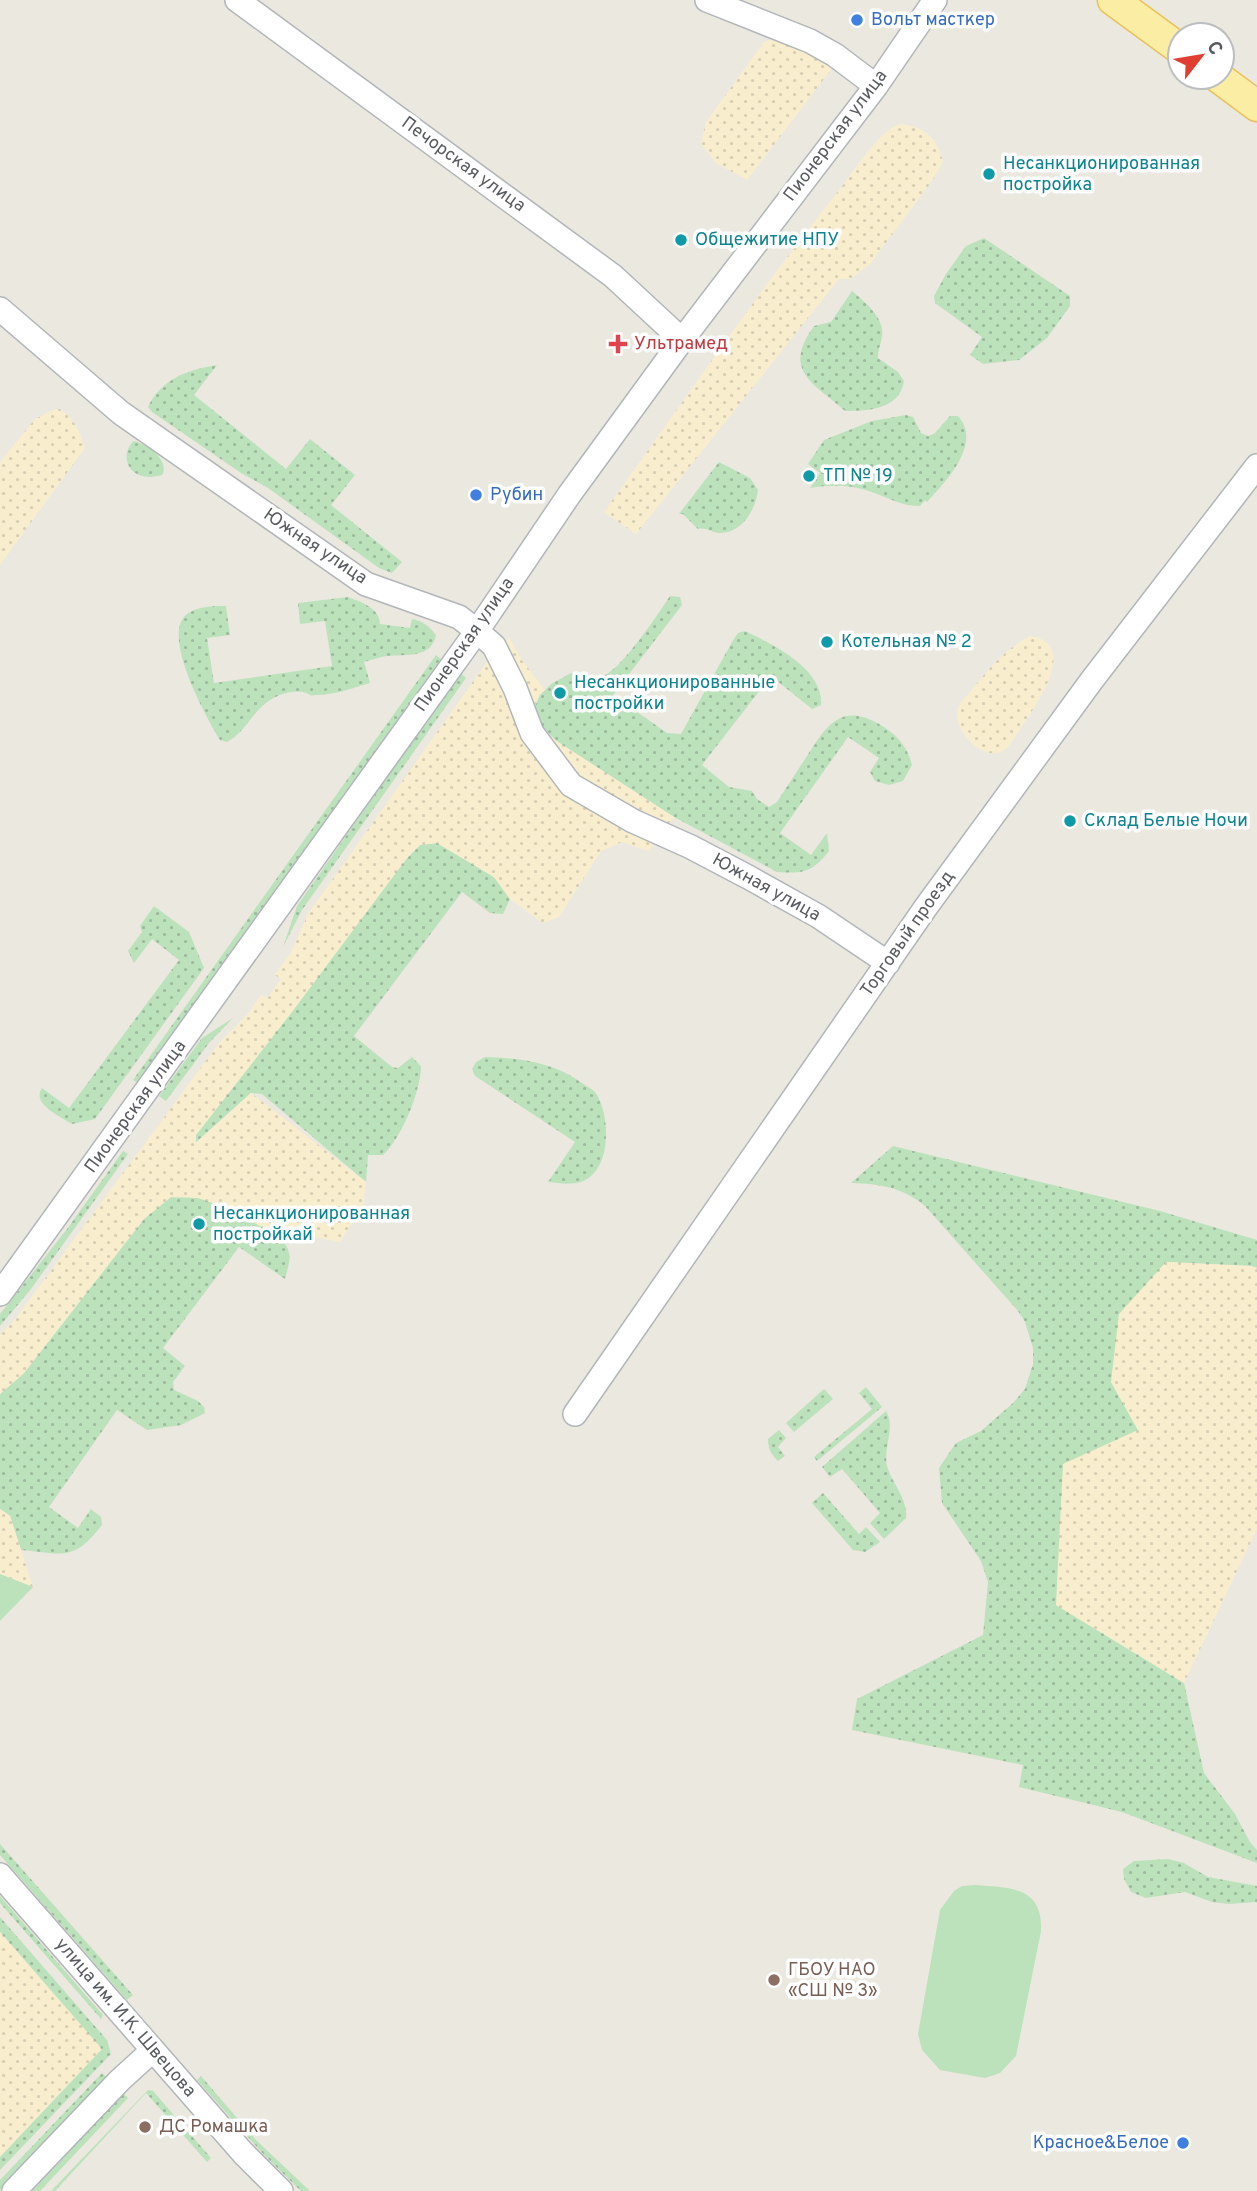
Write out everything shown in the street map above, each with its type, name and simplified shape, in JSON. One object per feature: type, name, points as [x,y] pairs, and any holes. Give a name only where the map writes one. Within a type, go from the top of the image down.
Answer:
[{"type":"main road","points":[[1113,0],[1166,39]]},
{"type":"main road","points":[[1236,90],[1257,106]]},
{"type":"street","name":"Печорская улица","points":[[237,0],[613,276],[682,340]]},
{"type":"street","points":[[707,0],[810,41],[835,55],[876,86]]},
{"type":"street","name":"Пионерская улица","points":[[0,1294],[477,631],[569,495],[682,340],[876,86],[934,0]]},
{"type":"street","name":"Южная улица","points":[[0,309],[135,424],[366,584],[459,617],[477,631],[494,646],[515,688],[532,733],[570,785],[633,821],[691,847],[818,916],[888,963]]},
{"type":"street","name":"Торговый проезд","points":[[575,1414],[888,963],[1092,680],[1257,466]]},
{"type":"street","name":"улица им. И.К. Швецова","points":[[0,1874],[243,2153],[281,2191]]},
{"type":"street","points":[[14,2191],[120,2080],[153,2050]]},
{"type":"green space","points":[[984,238],[1070,296],[1070,306],[1047,338],[1019,360],[983,364],[970,355],[982,337],[935,303],[934,296],[966,246]]},
{"type":"green space","points":[[852,291],[873,310],[880,323],[882,336],[878,358],[898,372],[904,381],[896,398],[890,403],[873,409],[845,411],[805,374],[801,365],[801,354],[814,326],[831,322]]},
{"type":"green space","points":[[217,365],[194,395],[286,469],[310,439],[355,475],[331,505],[402,562],[392,573],[379,568],[268,488],[241,473],[148,407],[168,382],[186,373]]},
{"type":"green space","points":[[906,415],[913,417],[921,433],[928,436],[934,434],[950,416],[958,416],[965,427],[964,450],[959,462],[927,502],[925,500],[920,506],[908,505],[852,487],[810,488],[820,473],[808,464],[824,440],[872,421]]},
{"type":"green space","points":[[134,441],[156,454],[163,464],[162,475],[145,477],[130,468],[127,454]]},
{"type":"green space","points":[[719,462],[750,478],[758,490],[751,512],[742,524],[728,532],[720,533],[698,529],[683,514],[679,514]]},
{"type":"green space","points":[[670,596],[680,597],[682,605],[613,695],[667,733],[681,734],[732,642],[738,633],[745,631],[770,643],[795,660],[806,669],[820,692],[821,705],[812,709],[771,676],[702,765],[729,787],[752,791],[757,799],[769,807],[777,802],[821,735],[836,720],[845,717],[866,718],[879,724],[896,736],[907,752],[912,765],[903,781],[889,785],[875,781],[870,772],[879,758],[848,737],[780,833],[811,855],[827,833],[829,851],[807,870],[794,873],[777,872],[674,817],[558,742],[537,724],[533,711],[540,695],[551,684],[571,673],[594,678],[611,671],[639,640]]},
{"type":"green space","points":[[348,597],[373,610],[380,624],[410,628],[412,619],[423,623],[436,635],[433,643],[417,654],[387,656],[364,662],[370,683],[330,694],[311,696],[297,692],[278,696],[258,710],[233,738],[227,742],[220,740],[197,697],[183,660],[179,628],[184,617],[198,609],[226,606],[230,635],[207,638],[214,683],[332,666],[325,621],[300,624],[298,603]]},
{"type":"green space","points":[[436,655],[441,659],[148,1070],[138,1083],[133,1080]]},
{"type":"green space","points":[[460,673],[466,678],[302,910],[283,947],[297,906]]},
{"type":"green space","points":[[437,843],[494,877],[510,899],[503,914],[490,913],[462,892],[354,1036],[392,1067],[398,1068],[412,1057],[421,1066],[414,1101],[397,1138],[383,1155],[368,1155],[366,1182],[262,1094],[251,1093],[195,1143],[196,1135],[407,858],[420,845]]},
{"type":"green space","points":[[154,906],[189,932],[204,968],[95,1119],[72,1124],[43,1104],[40,1099],[42,1088],[69,1108],[179,960],[152,939],[134,963],[128,951],[142,932],[140,926]]},
{"type":"green space","points":[[233,1018],[209,1043],[166,1101],[159,1096],[202,1038]]},
{"type":"green space","points":[[485,1057],[523,1060],[548,1066],[571,1076],[595,1092],[604,1112],[606,1136],[602,1160],[590,1177],[575,1183],[548,1182],[575,1142],[475,1076],[472,1069],[476,1062]]},
{"type":"green space","points":[[893,1146],[1160,1211],[1257,1240],[1257,1268],[1166,1262],[1111,1382],[1138,1430],[1056,1605],[1184,1683],[1204,1773],[1235,1814],[1257,1850],[1257,1863],[1122,1812],[1019,1787],[1023,1765],[852,1730],[857,1699],[983,1635],[988,1582],[981,1561],[942,1503],[939,1468],[956,1443],[981,1431],[1013,1403],[1025,1389],[1033,1364],[1033,1348],[1025,1322],[1018,1311],[925,1206],[890,1188],[851,1183]]},
{"type":"green space","points":[[123,1151],[128,1154],[31,1289],[0,1326],[0,1314],[67,1229]]},
{"type":"green space","points":[[171,1197],[195,1197],[207,1201],[247,1217],[273,1232],[287,1247],[289,1263],[285,1279],[239,1247],[163,1348],[185,1366],[173,1382],[174,1390],[198,1401],[204,1407],[205,1413],[181,1425],[147,1430],[117,1410],[49,1507],[78,1528],[91,1509],[101,1517],[102,1525],[83,1545],[67,1553],[21,1550],[10,1516],[0,1509],[0,1394],[24,1373],[144,1219]]},
{"type":"green space","points":[[866,1387],[882,1407],[817,1461],[814,1457],[872,1409],[859,1393]]},
{"type":"green space","points":[[824,1389],[833,1399],[794,1432],[786,1423]]},
{"type":"green space","points":[[886,1411],[890,1424],[887,1466],[905,1504],[906,1518],[884,1539],[870,1523],[880,1513],[842,1469],[830,1477],[822,1467]]},
{"type":"green space","points":[[779,1430],[786,1438],[778,1447],[785,1456],[778,1461],[770,1451],[768,1439]]},
{"type":"green space","points":[[823,1493],[859,1534],[866,1527],[880,1542],[865,1552],[853,1550],[812,1503]]},
{"type":"green space","points":[[0,1574],[33,1587],[0,1621]]},
{"type":"green space","points":[[0,1844],[133,1995],[127,2000],[0,1855]]},
{"type":"green space","points":[[1168,1859],[1184,1863],[1208,1877],[1257,1886],[1257,1902],[1212,1902],[1185,1892],[1146,1898],[1131,1892],[1124,1879],[1123,1869],[1134,1861]]},
{"type":"green space","points":[[962,1886],[1012,1889],[1030,1897],[1040,1916],[1041,1931],[1016,2056],[1000,2073],[985,2078],[940,2070],[922,2050],[918,2034],[940,1910],[954,1891]]},
{"type":"green space","points":[[0,1896],[103,2015],[101,2019],[0,1903]]},
{"type":"green space","points":[[0,1917],[107,2040],[111,2054],[0,2170],[0,2156],[101,2049],[0,1932]]},
{"type":"green space","points":[[102,2073],[106,2077],[0,2190],[0,2180]]},
{"type":"green space","points":[[201,2076],[256,2140],[310,2191],[301,2191],[264,2155],[197,2080]]},
{"type":"green space","points":[[148,2090],[153,2091],[211,2158],[207,2162],[146,2093],[55,2191],[51,2191]]},
{"type":"green space","points":[[124,2094],[128,2098],[40,2191],[31,2191]]},
{"type":"sand","points":[[779,36],[840,58],[747,180],[716,163],[701,144],[706,122],[764,42]]},
{"type":"sand","points":[[900,124],[917,128],[929,135],[934,140],[943,162],[932,181],[870,264],[851,279],[839,279],[636,534],[604,512],[812,225],[876,142]]},
{"type":"sand","points":[[60,409],[76,426],[85,448],[0,565],[0,462],[35,419]]},
{"type":"sand","points":[[1030,636],[1046,642],[1053,653],[1052,668],[1046,685],[1009,746],[1000,752],[984,751],[976,747],[963,733],[957,716],[958,708],[998,660]]},
{"type":"sand","points":[[509,637],[521,659],[545,690],[539,695],[533,711],[537,724],[558,742],[674,817],[648,851],[622,842],[601,851],[559,917],[543,923],[510,899],[494,877],[437,843],[420,845],[407,858],[196,1135],[196,1143],[251,1093],[366,1182],[363,1206],[340,1242],[260,1226],[227,1208],[198,1198],[171,1197],[144,1219],[24,1373],[0,1394],[0,1335],[16,1318],[219,1043],[247,1015],[261,995],[267,998],[281,979],[275,975],[291,952],[308,914],[489,659],[499,664],[509,650],[506,642]]},
{"type":"sand","points":[[1166,1262],[1257,1268],[1257,1529],[1184,1683],[1056,1605],[1063,1464],[1138,1430],[1111,1382],[1119,1314]]},
{"type":"sand","points":[[0,1509],[10,1516],[33,1587],[0,1574]]},
{"type":"sand","points":[[0,1932],[102,2049],[0,2157]]},
{"type":"place","name":"Вольт масткер","points":[[857,20]]},
{"type":"place","name":"Несанкционированная постройка","points":[[989,174]]},
{"type":"place","name":"Общежитие НПУ","points":[[681,240]]},
{"type":"place","name":"Ультрамед","points":[[618,344]]},
{"type":"place","name":"ТП № 19","points":[[809,476]]},
{"type":"place","name":"Рубин","points":[[476,495]]},
{"type":"place","name":"Котельная № 2","points":[[827,642]]},
{"type":"place","name":"Несанкционированные постройки","points":[[560,693]]},
{"type":"place","name":"Склад Белые Ночи","points":[[1070,821]]},
{"type":"place","name":"Несанкционированная постройкай","points":[[199,1224]]},
{"type":"place","name":"ГБОУ НАО «СШ № 3»","points":[[774,1980]]},
{"type":"place","name":"ДС Ромашка","points":[[145,2127]]},
{"type":"place","name":"Красное&Белое","points":[[1183,2143]]}]
